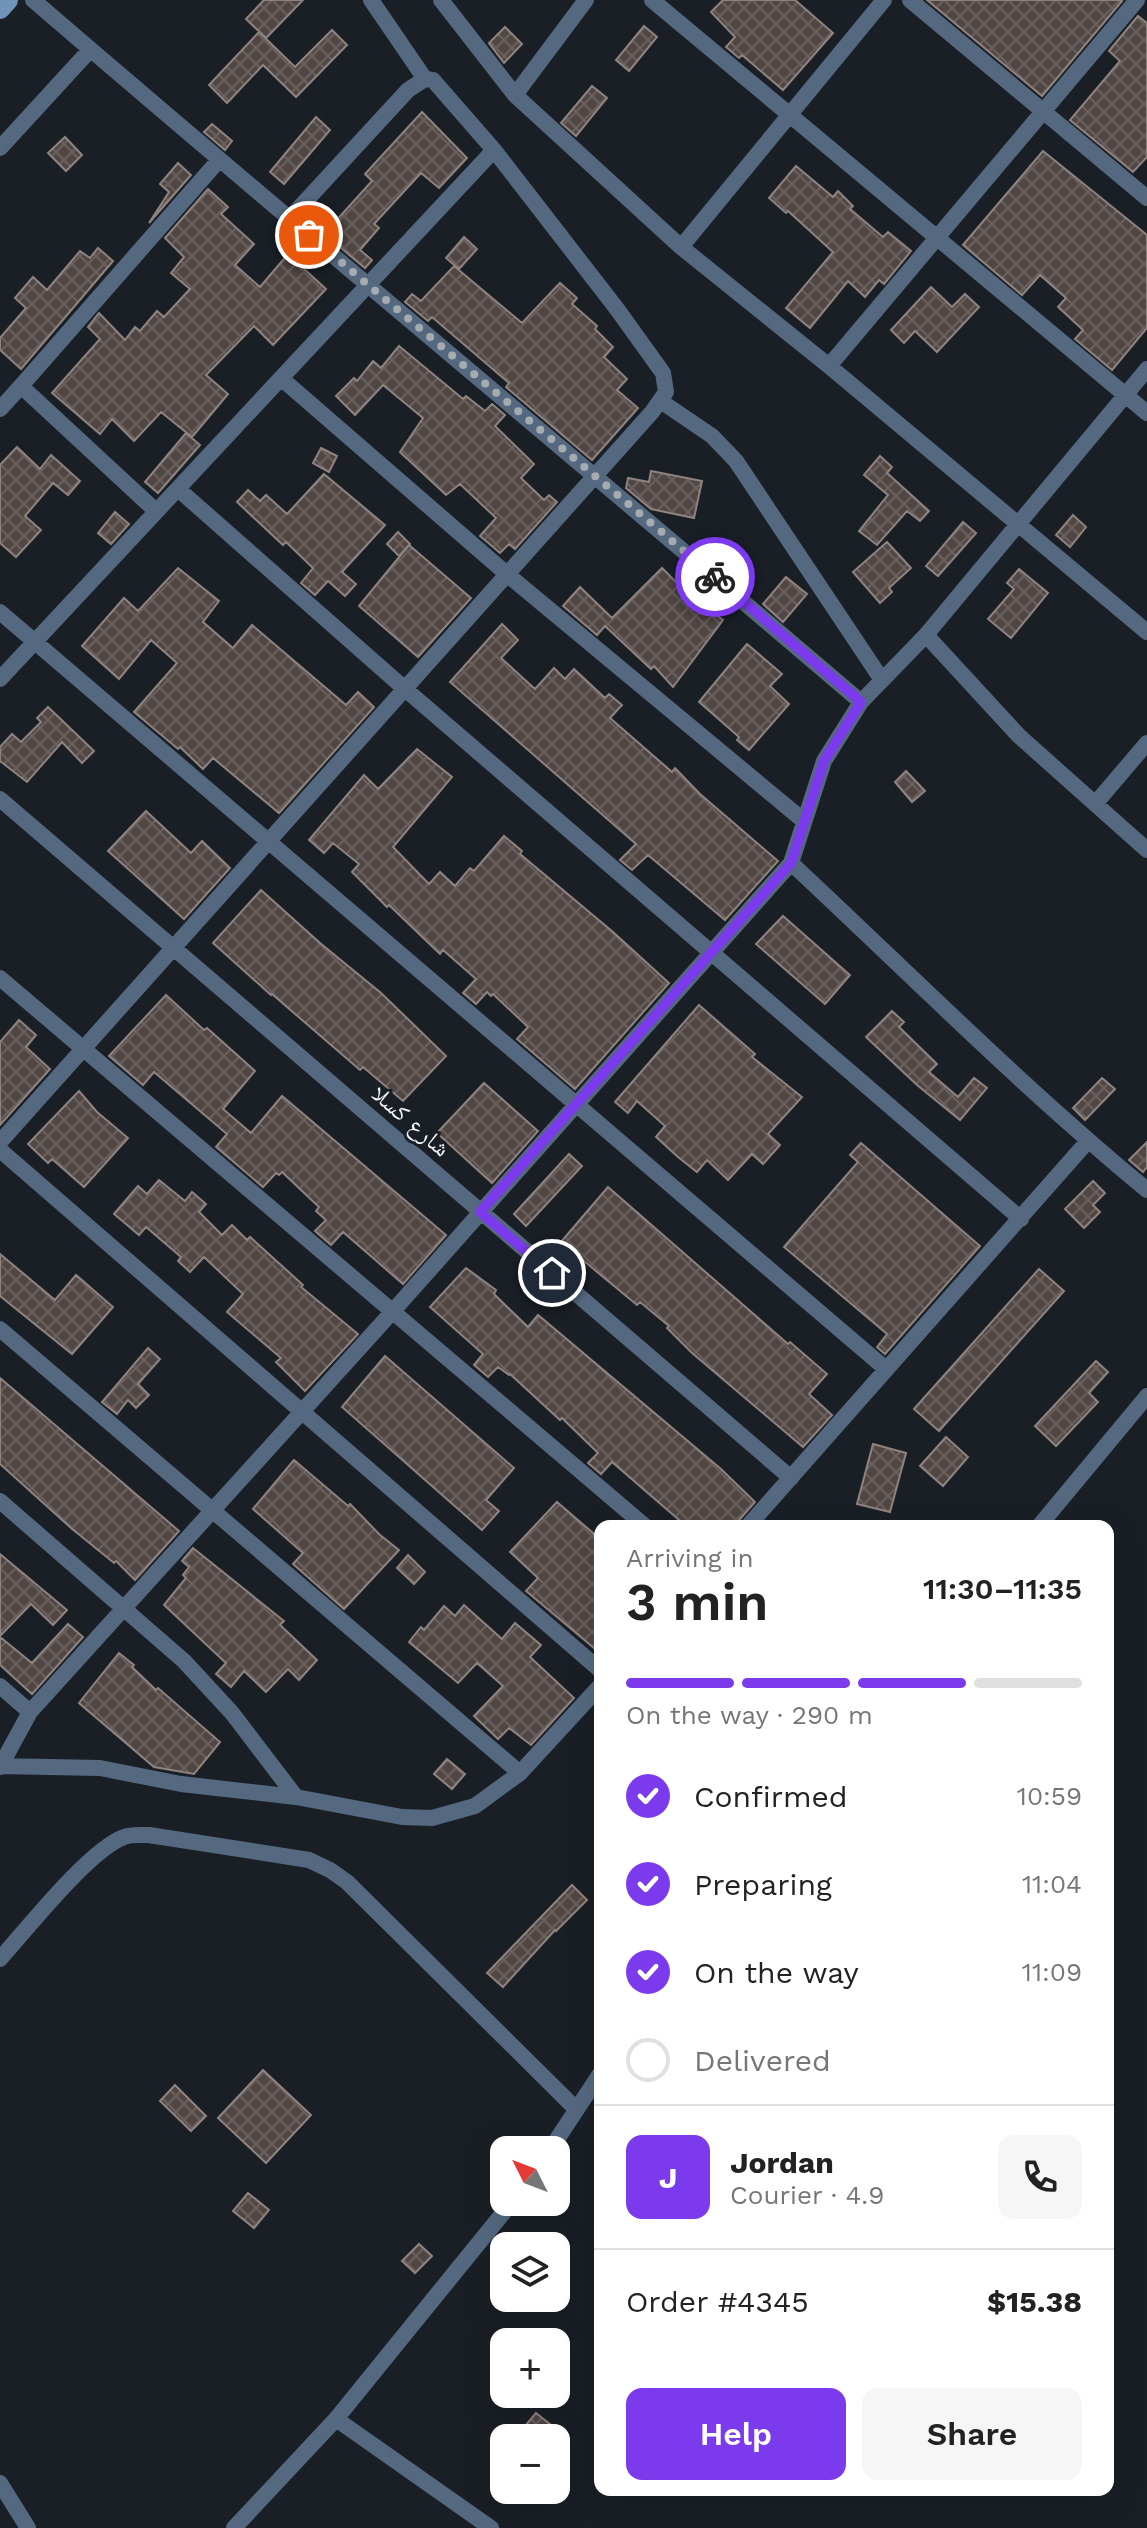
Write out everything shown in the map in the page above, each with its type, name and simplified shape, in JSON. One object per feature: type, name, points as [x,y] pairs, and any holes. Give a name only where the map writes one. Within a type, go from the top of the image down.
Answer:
[{"type":"main road","points":[[0,9],[8,0]]},
{"type":"street","points":[[33,0],[861,702]]},
{"type":"street","points":[[371,0],[425,79]]},
{"type":"street","points":[[441,0],[515,95],[681,247],[829,366],[1147,632]]},
{"type":"street","points":[[515,95],[586,0]]},
{"type":"street","points":[[652,0],[1147,413]]},
{"type":"street","points":[[681,247],[884,0]]},
{"type":"street","points":[[910,0],[1147,198]]},
{"type":"street","points":[[829,366],[1137,0]]},
{"type":"street","points":[[0,148],[90,50]]},
{"type":"street","points":[[0,1142],[662,402],[666,392],[663,373],[617,309],[494,150],[433,80],[425,79],[408,90],[290,218]]},
{"type":"street","points":[[0,679],[494,150]]},
{"type":"street","points":[[0,409],[219,160]]},
{"type":"street","points":[[594,1693],[520,1773],[475,1806],[432,1818],[402,1817],[296,1797],[181,1784],[100,1768],[0,1766],[30,1712],[303,1412],[791,863],[824,761],[861,702],[926,635],[1147,369]]},
{"type":"street","points":[[282,379],[508,575],[804,821]]},
{"type":"street","points":[[21,386],[156,511]]},
{"type":"street","points":[[662,402],[712,436],[736,461],[882,680]]},
{"type":"street","points":[[178,489],[405,689],[1021,1219]]},
{"type":"street","points":[[0,612],[886,1369]]},
{"type":"street","points":[[926,635],[1019,736],[1147,850]]},
{"type":"street","points":[[1095,804],[1147,743]]},
{"type":"street","name":"شارع كسلا","points":[[0,799],[791,1478]]},
{"type":"street","points":[[791,863],[931,998],[1088,1141],[1147,1190]]},
{"type":"street","points":[[0,978],[638,1520]]},
{"type":"street","points":[[753,1520],[1088,1141]]},
{"type":"street","points":[[0,1150],[594,1665]]},
{"type":"street","points":[[0,1329],[520,1773]]},
{"type":"street","points":[[1044,1520],[1147,1396]]},
{"type":"street","points":[[0,1501],[184,1661],[232,1713],[296,1797]]},
{"type":"street","points":[[0,1686],[30,1712]]},
{"type":"street","points":[[0,1959],[86,1864],[125,1836],[149,1835],[309,1860],[347,1882],[576,2109]]},
{"type":"street","points":[[559,2136],[594,2083]]},
{"type":"street","points":[[234,2528],[336,2419],[501,2216]]},
{"type":"street","points":[[336,2419],[491,2528]]},
{"type":"street","points":[[0,2483],[28,2528]]},
{"type":"building","points":[[264,0],[303,0],[266,38],[246,19]]},
{"type":"building","points":[[723,0],[795,0],[833,33],[783,90],[742,55],[739,58],[726,47],[735,37],[711,12]]},
{"type":"building","points":[[927,0],[1120,0],[1122,1],[1042,96]]},
{"type":"building","points":[[1138,16],[1147,23],[1147,157],[1133,172],[1070,120],[1120,61],[1109,51]]},
{"type":"building","points":[[644,26],[657,37],[629,71],[616,60]]},
{"type":"building","points":[[505,27],[522,44],[504,63],[489,43]]},
{"type":"building","points":[[332,30],[347,45],[296,97],[263,65],[227,103],[209,85],[259,32],[295,67]]},
{"type":"building","points":[[592,86],[607,98],[576,136],[561,123]]},
{"type":"building","points":[[422,112],[467,158],[439,188],[421,173],[374,224],[379,228],[360,250],[372,260],[365,268],[324,234],[372,181],[365,174]]},
{"type":"building","points":[[316,117],[330,130],[284,184],[270,172]]},
{"type":"building","points":[[212,124],[232,141],[225,150],[204,132]]},
{"type":"building","points":[[65,137],[82,155],[66,171],[48,153]]},
{"type":"building","points":[[1043,151],[1147,235],[1147,328],[1112,370],[1075,339],[1083,330],[1058,307],[1066,298],[1040,275],[1022,295],[963,245]]},
{"type":"building","points":[[178,163],[191,175],[149,223],[169,192],[160,184]]},
{"type":"building","points":[[796,166],[833,197],[838,191],[853,206],[850,209],[883,237],[888,232],[911,251],[884,284],[879,280],[865,297],[848,281],[810,328],[786,308],[833,252],[769,198]]},
{"type":"building","points":[[208,189],[228,207],[221,214],[254,244],[235,265],[260,287],[288,254],[326,289],[273,345],[254,326],[206,375],[228,394],[192,437],[161,412],[134,441],[112,419],[100,434],[52,393],[100,339],[88,327],[99,313],[125,340],[135,327],[140,331],[157,311],[164,317],[190,289],[171,273],[184,257],[165,238]]},
{"type":"building","points":[[464,237],[477,249],[459,269],[446,258]]},
{"type":"building","points":[[98,248],[113,261],[21,369],[0,350],[0,338],[26,308],[15,298],[33,277],[47,290],[80,251],[90,258]]},
{"type":"building","points":[[454,266],[522,323],[560,283],[577,298],[572,304],[597,326],[595,329],[613,347],[604,357],[627,379],[617,390],[638,408],[592,460],[506,387],[509,383],[432,317],[428,321],[405,302],[412,294],[421,301]]},
{"type":"building","points":[[931,287],[952,307],[965,294],[979,307],[937,352],[915,331],[904,343],[891,330]]},
{"type":"building","points":[[399,346],[463,399],[466,396],[485,411],[492,404],[505,415],[495,426],[534,464],[521,478],[544,500],[549,495],[557,502],[515,549],[509,544],[500,553],[480,536],[496,518],[460,484],[446,495],[400,452],[423,418],[383,385],[355,415],[336,396],[354,378],[357,381],[373,361],[381,368]]},
{"type":"building","points":[[186,433],[200,445],[158,493],[145,482]]},
{"type":"building","points":[[17,447],[40,469],[51,455],[80,481],[68,495],[53,483],[25,516],[41,530],[16,557],[0,543],[0,465]]},
{"type":"building","points":[[321,448],[337,456],[329,472],[313,463]]},
{"type":"building","points":[[880,456],[892,467],[887,473],[929,511],[920,521],[907,511],[877,545],[859,531],[888,495],[864,475]]},
{"type":"building","points":[[651,471],[702,481],[694,518],[651,509],[626,488],[628,478],[649,482]]},
{"type":"building","points":[[324,474],[385,525],[342,572],[356,584],[345,596],[328,581],[315,595],[301,583],[313,568],[237,502],[248,490],[260,501],[266,495],[287,514]]},
{"type":"building","points":[[115,512],[129,524],[111,544],[98,533]]},
{"type":"building","points":[[1073,515],[1086,527],[1070,547],[1056,535]]},
{"type":"building","points":[[963,522],[976,533],[938,576],[926,566]]},
{"type":"building","points":[[398,532],[410,544],[399,556],[387,544]]},
{"type":"building","points":[[887,542],[911,568],[889,588],[892,592],[880,603],[853,572]]},
{"type":"building","points":[[409,545],[471,598],[418,657],[359,606]]},
{"type":"building","points":[[178,568],[219,601],[203,622],[233,648],[252,625],[346,705],[358,692],[374,707],[279,813],[213,758],[203,769],[134,712],[177,663],[151,640],[119,679],[82,646],[124,598],[138,611]]},
{"type":"building","points":[[662,568],[688,594],[723,620],[673,687],[654,666],[651,669],[605,626],[597,635],[563,606],[580,587],[612,618]]},
{"type":"building","points":[[1019,569],[1048,593],[1011,638],[988,619],[1014,589],[1007,583]]},
{"type":"building","points":[[786,577],[807,594],[783,622],[763,604]]},
{"type":"building","points":[[502,624],[518,640],[501,658],[535,689],[554,668],[565,679],[574,669],[605,698],[609,694],[622,705],[610,718],[672,772],[675,768],[700,794],[778,861],[725,920],[648,855],[632,870],[620,860],[636,844],[450,682]]},
{"type":"building","points":[[747,644],[782,674],[770,686],[789,704],[749,750],[737,740],[739,737],[699,702]]},
{"type":"building","points":[[48,707],[94,751],[82,763],[62,742],[27,782],[0,761],[0,747],[12,734],[21,742],[41,722],[37,718]]},
{"type":"building","points":[[417,749],[452,777],[393,847],[429,884],[440,872],[455,886],[470,868],[474,871],[504,836],[522,851],[520,854],[669,983],[575,1089],[517,1039],[528,1027],[493,994],[491,996],[487,992],[476,1004],[463,993],[476,979],[443,950],[440,954],[389,905],[387,907],[352,872],[359,864],[333,843],[324,853],[309,840],[364,775],[378,789]]},
{"type":"building","points":[[906,771],[925,791],[912,802],[895,782]]},
{"type":"building","points":[[146,811],[191,853],[202,841],[230,868],[184,919],[108,851]]},
{"type":"building","points":[[261,890],[381,993],[446,1056],[403,1101],[363,1067],[360,1070],[213,943]]},
{"type":"building","points":[[783,916],[850,975],[825,1004],[756,944]]},
{"type":"building","points":[[166,995],[255,1071],[223,1109],[251,1133],[282,1096],[446,1235],[403,1284],[343,1232],[331,1245],[315,1231],[326,1220],[316,1211],[319,1207],[282,1172],[279,1175],[276,1173],[263,1187],[216,1147],[227,1134],[154,1072],[143,1085],[109,1056]]},
{"type":"building","points":[[699,1005],[755,1054],[752,1057],[802,1097],[768,1134],[780,1145],[763,1164],[752,1154],[728,1180],[707,1160],[697,1172],[678,1157],[656,1137],[665,1126],[637,1101],[628,1113],[615,1102]]},
{"type":"building","points":[[892,1011],[904,1022],[899,1027],[937,1064],[929,1072],[958,1097],[974,1078],[987,1088],[960,1120],[866,1037]]},
{"type":"building","points":[[19,1020],[36,1035],[26,1047],[50,1069],[0,1125],[0,1042]]},
{"type":"building","points":[[1102,1078],[1115,1089],[1085,1120],[1073,1108]]},
{"type":"building","points":[[484,1083],[538,1131],[492,1183],[437,1133]]},
{"type":"building","points":[[79,1091],[97,1112],[128,1138],[84,1187],[52,1159],[48,1163],[28,1144]]},
{"type":"building","points":[[1147,1142],[1147,1167],[1143,1172],[1129,1160]]},
{"type":"building","points":[[861,1143],[980,1246],[885,1354],[877,1347],[887,1334],[784,1247],[858,1162],[850,1155]]},
{"type":"building","points":[[569,1154],[582,1166],[526,1226],[514,1214]]},
{"type":"building","points":[[159,1180],[185,1201],[192,1192],[206,1204],[199,1212],[222,1235],[232,1225],[247,1240],[250,1237],[303,1285],[301,1287],[358,1334],[305,1391],[276,1362],[281,1358],[227,1312],[243,1294],[204,1257],[190,1272],[178,1261],[181,1257],[146,1227],[139,1235],[114,1214],[138,1186],[147,1194]]},
{"type":"building","points":[[1093,1181],[1105,1193],[1093,1205],[1100,1212],[1084,1228],[1065,1209]]},
{"type":"building","points":[[608,1187],[788,1344],[790,1342],[827,1374],[809,1394],[832,1415],[803,1447],[692,1353],[667,1328],[669,1326],[640,1302],[637,1305],[561,1242]]},
{"type":"building","points":[[0,1254],[55,1300],[76,1275],[113,1307],[72,1354],[0,1296]]},
{"type":"building","points":[[466,1268],[496,1290],[494,1294],[528,1327],[538,1315],[721,1469],[755,1502],[739,1520],[679,1520],[612,1462],[601,1474],[588,1463],[598,1453],[510,1374],[498,1367],[488,1377],[474,1365],[483,1354],[430,1307]]},
{"type":"building","points":[[1039,1269],[1064,1291],[939,1431],[914,1409]]},
{"type":"building","points":[[148,1348],[160,1359],[138,1384],[149,1395],[136,1408],[128,1400],[117,1414],[102,1402]]},
{"type":"building","points":[[385,1356],[514,1468],[486,1500],[499,1511],[482,1530],[342,1407]]},
{"type":"building","points":[[1096,1361],[1108,1372],[1089,1393],[1098,1402],[1056,1446],[1035,1426]]},
{"type":"building","points":[[0,1378],[179,1531],[135,1580],[0,1464]]},
{"type":"building","points":[[946,1437],[968,1457],[943,1486],[920,1466]]},
{"type":"building","points":[[873,1444],[906,1453],[890,1512],[857,1504]]},
{"type":"building","points":[[294,1460],[348,1506],[350,1504],[399,1550],[344,1609],[293,1564],[303,1553],[253,1509]]},
{"type":"building","points":[[557,1502],[594,1534],[594,1648],[526,1591],[538,1578],[510,1552]]},
{"type":"building","points":[[193,1548],[284,1621],[280,1625],[317,1660],[299,1680],[288,1669],[266,1692],[244,1671],[231,1687],[216,1674],[226,1663],[164,1605],[186,1578],[183,1575],[189,1567],[182,1561]]},
{"type":"building","points":[[0,1554],[67,1610],[53,1625],[31,1604],[0,1636]]},
{"type":"building","points":[[408,1555],[425,1572],[414,1584],[397,1568]]},
{"type":"building","points":[[464,1605],[502,1639],[515,1623],[541,1645],[530,1657],[574,1698],[531,1745],[509,1728],[498,1739],[474,1716],[503,1686],[477,1663],[458,1683],[409,1642],[444,1606],[455,1616]]},
{"type":"building","points":[[68,1624],[83,1637],[32,1694],[0,1665],[0,1637],[32,1663]]},
{"type":"building","points":[[119,1653],[156,1690],[158,1688],[220,1742],[194,1774],[154,1767],[79,1703]]},
{"type":"building","points":[[447,1759],[465,1774],[452,1789],[434,1774]]},
{"type":"building","points":[[572,1885],[587,1900],[503,1987],[487,1973]]},
{"type":"building","points":[[263,2070],[311,2115],[266,2163],[218,2118]]},
{"type":"building","points":[[175,2085],[206,2116],[191,2131],[160,2101]]},
{"type":"building","points":[[248,2193],[269,2210],[254,2228],[233,2211]]},
{"type":"building","points":[[419,2244],[432,2256],[415,2273],[402,2261]]},
{"type":"building","points":[[536,2413],[550,2424],[527,2424]]},
{"type":"way so far","points":[[309,235],[715,577]]},
{"type":"route","points":[[552,1273],[480,1212],[791,863],[824,761],[861,702],[715,577]]}]
